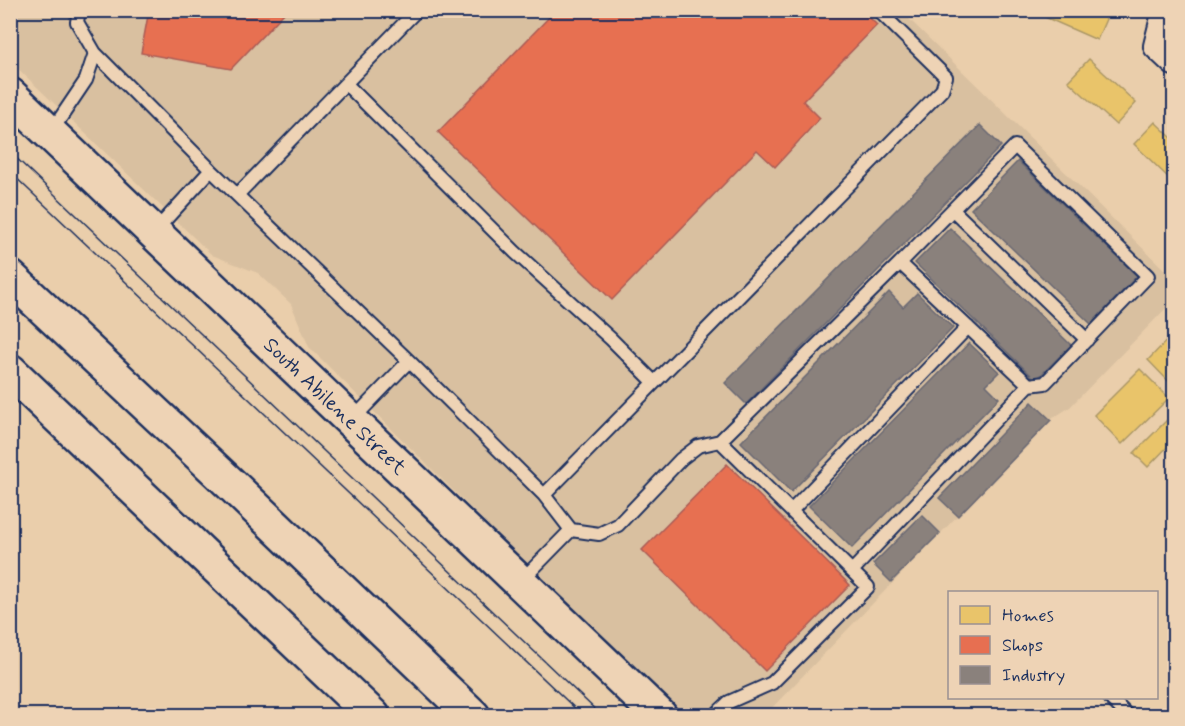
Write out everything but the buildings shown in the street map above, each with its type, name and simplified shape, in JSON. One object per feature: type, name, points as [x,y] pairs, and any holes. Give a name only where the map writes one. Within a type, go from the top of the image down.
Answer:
[{"type":"main road","name":"South Abilene Street","points":[[10,95],[660,716]]},
{"type":"main road","points":[[10,277],[473,716]]},
{"type":"main road","points":[[10,370],[374,716]]},
{"type":"street","points":[[1166,10],[1157,46],[1174,62]]},
{"type":"lane","points":[[79,10],[78,22],[95,53],[211,170],[544,495],[571,530],[599,534],[618,525],[681,459],[698,446],[720,441],[1015,146],[1148,276],[1045,383],[1029,385],[852,571]]},
{"type":"lane","points":[[237,195],[417,10]]},
{"type":"lane","points":[[544,495],[942,90],[946,77],[878,10]]},
{"type":"lane","points":[[51,132],[86,80],[95,53]]},
{"type":"lane","points":[[346,84],[515,252],[611,339],[654,382]]},
{"type":"lane","points":[[154,231],[211,170]]},
{"type":"lane","points":[[952,210],[1086,340]]},
{"type":"lane","points":[[900,263],[1029,385]]},
{"type":"lane","points":[[791,511],[968,327]]},
{"type":"lane","points":[[352,420],[409,361]]},
{"type":"lane","points":[[714,716],[729,702],[772,683],[868,587],[720,441]]},
{"type":"lane","points":[[521,581],[571,530]]},
{"type":"lane","points":[[1111,699],[1128,716]]},
{"type":"shaded area","points":[[10,11],[901,11],[1174,279],[1174,300],[1070,407],[1050,420],[765,715],[679,715],[309,347],[291,304],[258,273],[212,255],[11,62]]},
{"type":"tram line","points":[[10,152],[602,716]]},
{"type":"tram line","points":[[10,172],[583,716]]}]
